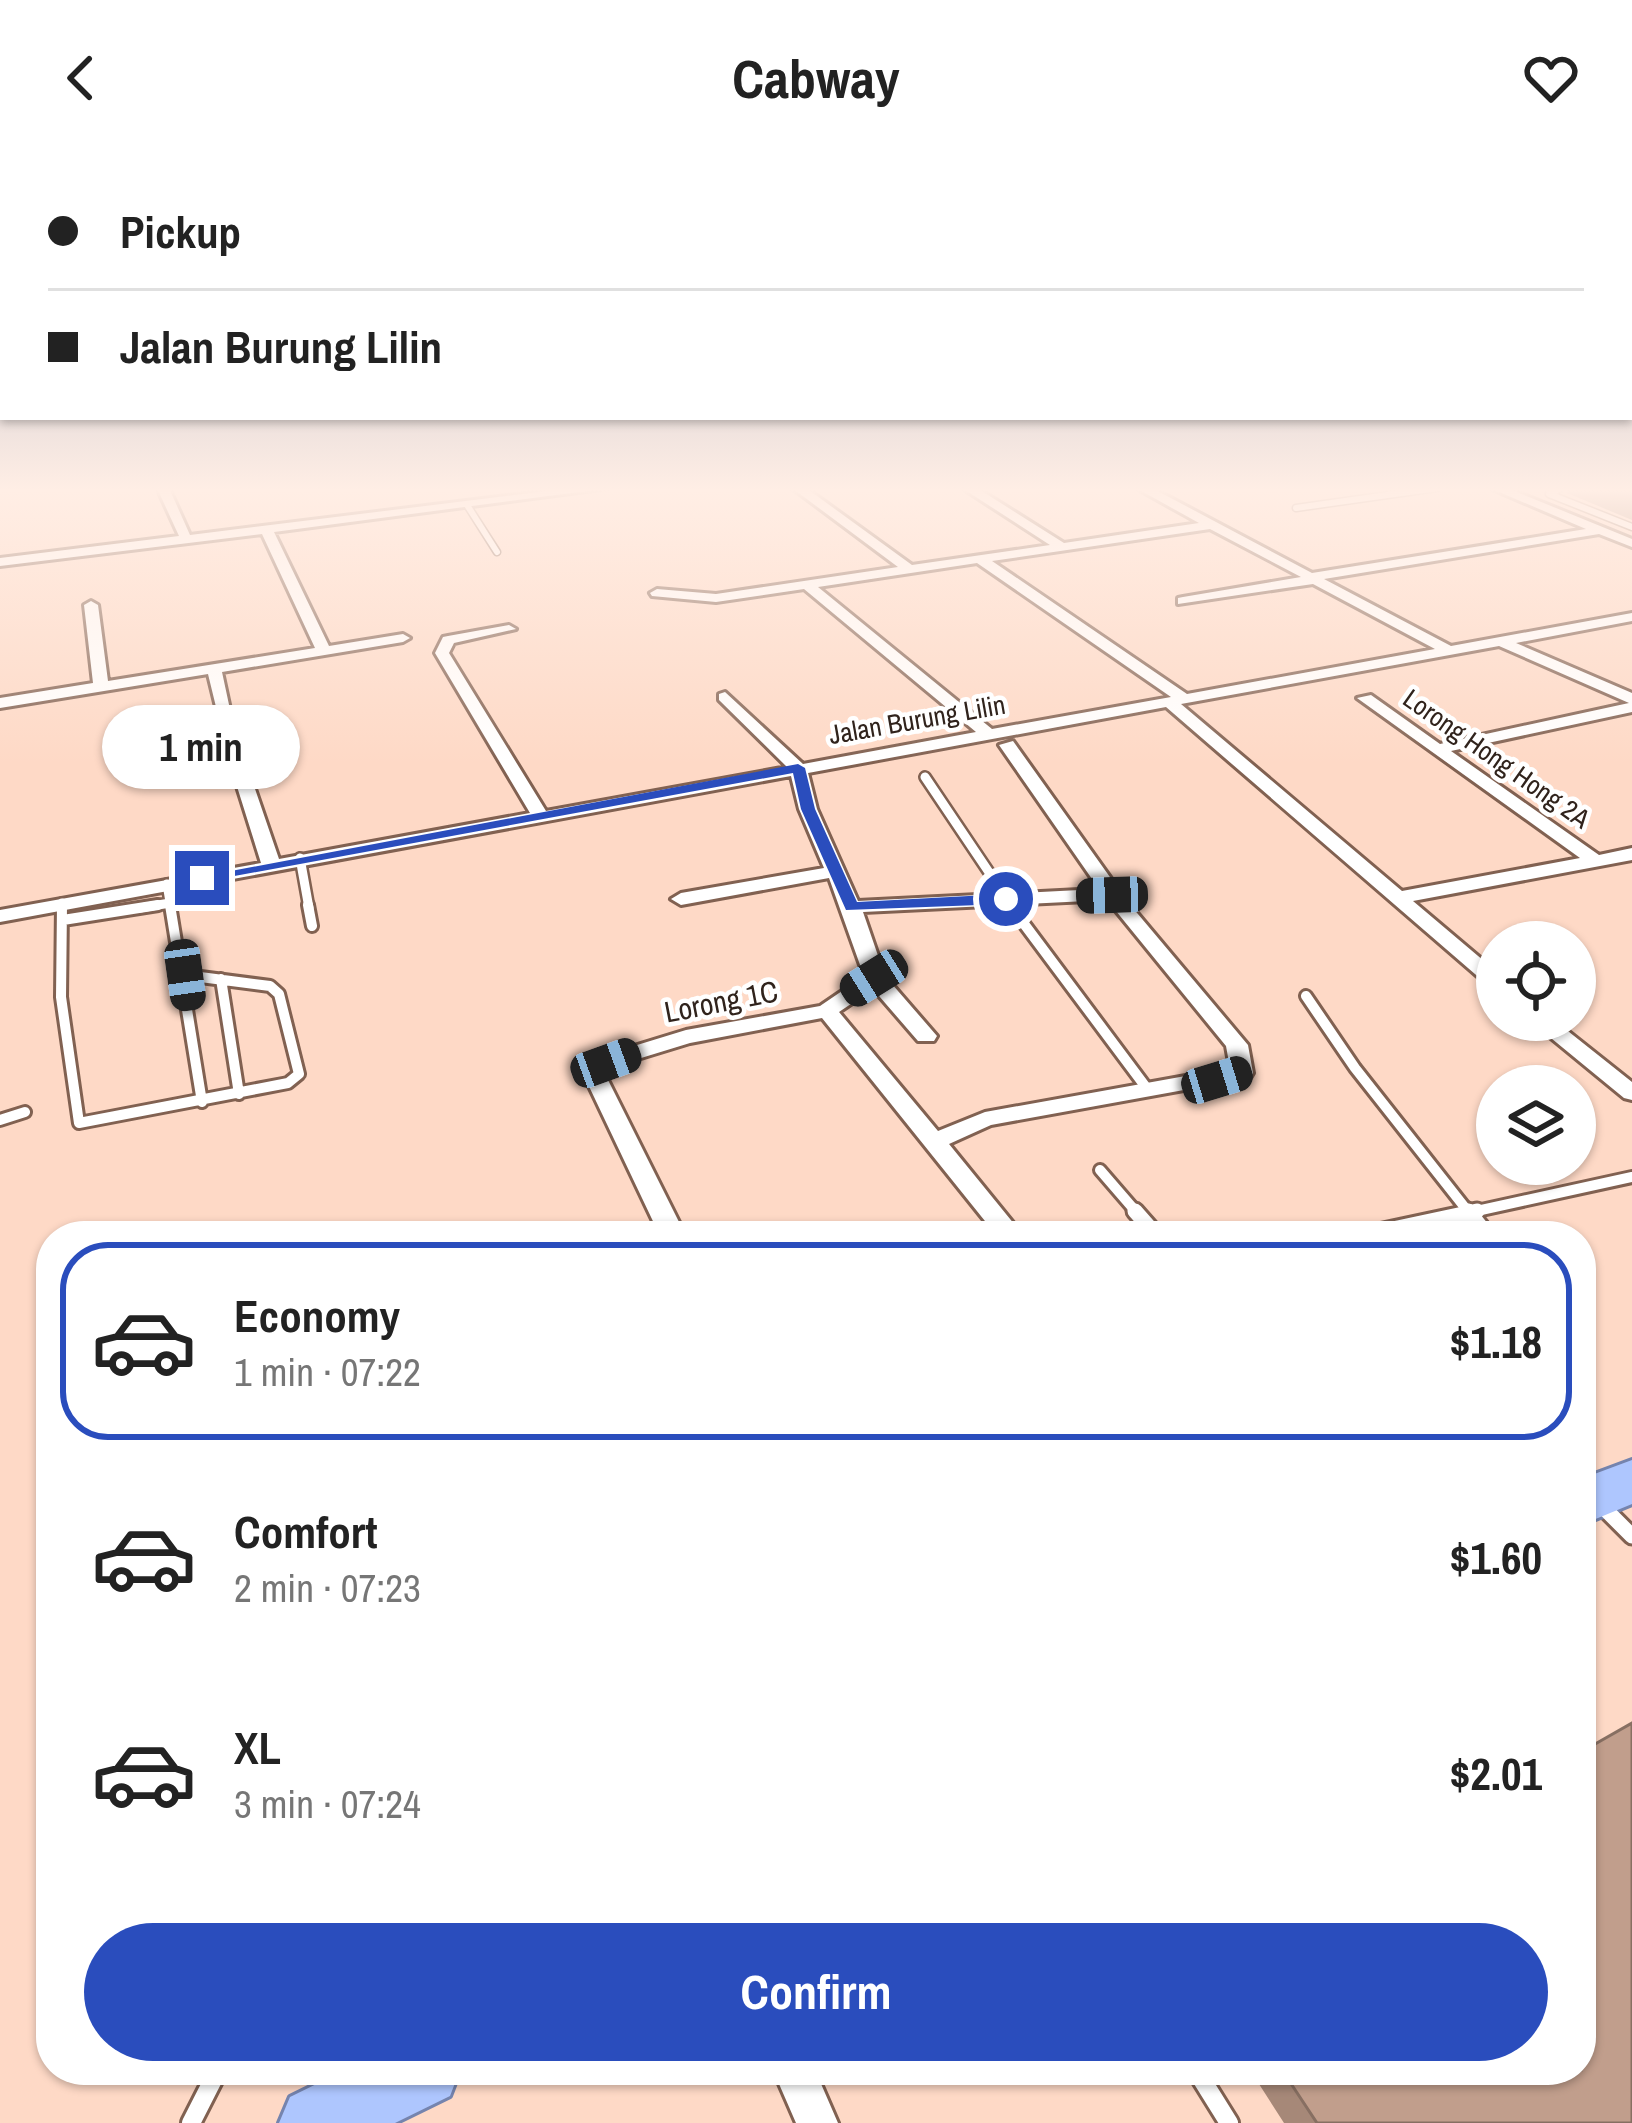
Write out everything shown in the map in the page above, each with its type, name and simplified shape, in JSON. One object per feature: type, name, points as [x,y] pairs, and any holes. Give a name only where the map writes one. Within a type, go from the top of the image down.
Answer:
[{"type":"highway","points":[[316,2123],[393,2085]]},
{"type":"street","points":[[290,580],[324,651]]},
{"type":"street","points":[[658,593],[696,600],[848,580]]},
{"type":"street","points":[[1009,580],[1176,700],[1476,965]]},
{"type":"street","points":[[1183,601],[1304,580]]},
{"type":"street","points":[[1317,580],[1450,651]]},
{"type":"street","points":[[809,586],[997,740],[1112,895],[1237,1046],[1243,1064],[1242,1073],[1217,1080],[985,1119],[935,1141]]},
{"type":"street","points":[[91,605],[101,687]]},
{"type":"street","name":"Jalan Burung Lilin","points":[[0,916],[168,894],[300,858],[798,768],[997,740],[1176,700],[1632,616]]},
{"type":"street","points":[[509,629],[448,640],[442,653],[540,814]]},
{"type":"street","points":[[0,703],[403,638]]},
{"type":"street","points":[[1503,642],[1632,703]]},
{"type":"street","points":[[214,669],[225,711]]},
{"type":"street","points":[[725,697],[798,768],[874,978],[926,1036]]},
{"type":"street","name":"Lorong Hong Hong 2A","points":[[1365,698],[1597,862]]},
{"type":"street","points":[[1438,749],[1632,703]]},
{"type":"street","points":[[232,745],[271,864]]},
{"type":"street","points":[[1398,898],[1632,854]]},
{"type":"street","points":[[681,899],[833,872]]},
{"type":"street","points":[[851,907],[1112,895]]},
{"type":"street","points":[[874,978],[827,1011],[999,1221]]},
{"type":"street","name":"Lorong 1C","points":[[667,1221],[597,1080],[606,1063],[686,1037],[827,1011]]},
{"type":"street","points":[[1566,1041],[1632,1094]]},
{"type":"street","points":[[801,2085],[817,2123]]},
{"type":"lane","points":[[925,777],[1006,899],[1148,1090]]},
{"type":"lane","points":[[300,858],[312,926]]},
{"type":"lane","points":[[168,894],[185,975],[202,1102]]},
{"type":"lane","points":[[62,911],[61,997],[79,1123],[239,1094],[288,1083],[299,1074],[279,994],[271,986],[185,975]]},
{"type":"lane","points":[[221,979],[239,1094]]},
{"type":"lane","points":[[1306,996],[1475,1221]]},
{"type":"lane","points":[[0,1120],[25,1112]]},
{"type":"lane","points":[[1100,1170],[1144,1221]]},
{"type":"lane","points":[[1434,1221],[1632,1177]]},
{"type":"lane","points":[[1602,1494],[1632,1537]]},
{"type":"lane","points":[[191,2123],[210,2085]]},
{"type":"lane","points":[[1205,2085],[1229,2123]]},
{"type":"building","points":[[1632,1723],[1632,2123],[1317,2123],[1292,2085],[1596,2085],[1596,1743]]},
{"type":"route","points":[[202,878],[798,768],[808,809],[851,907],[1006,899]]}]
